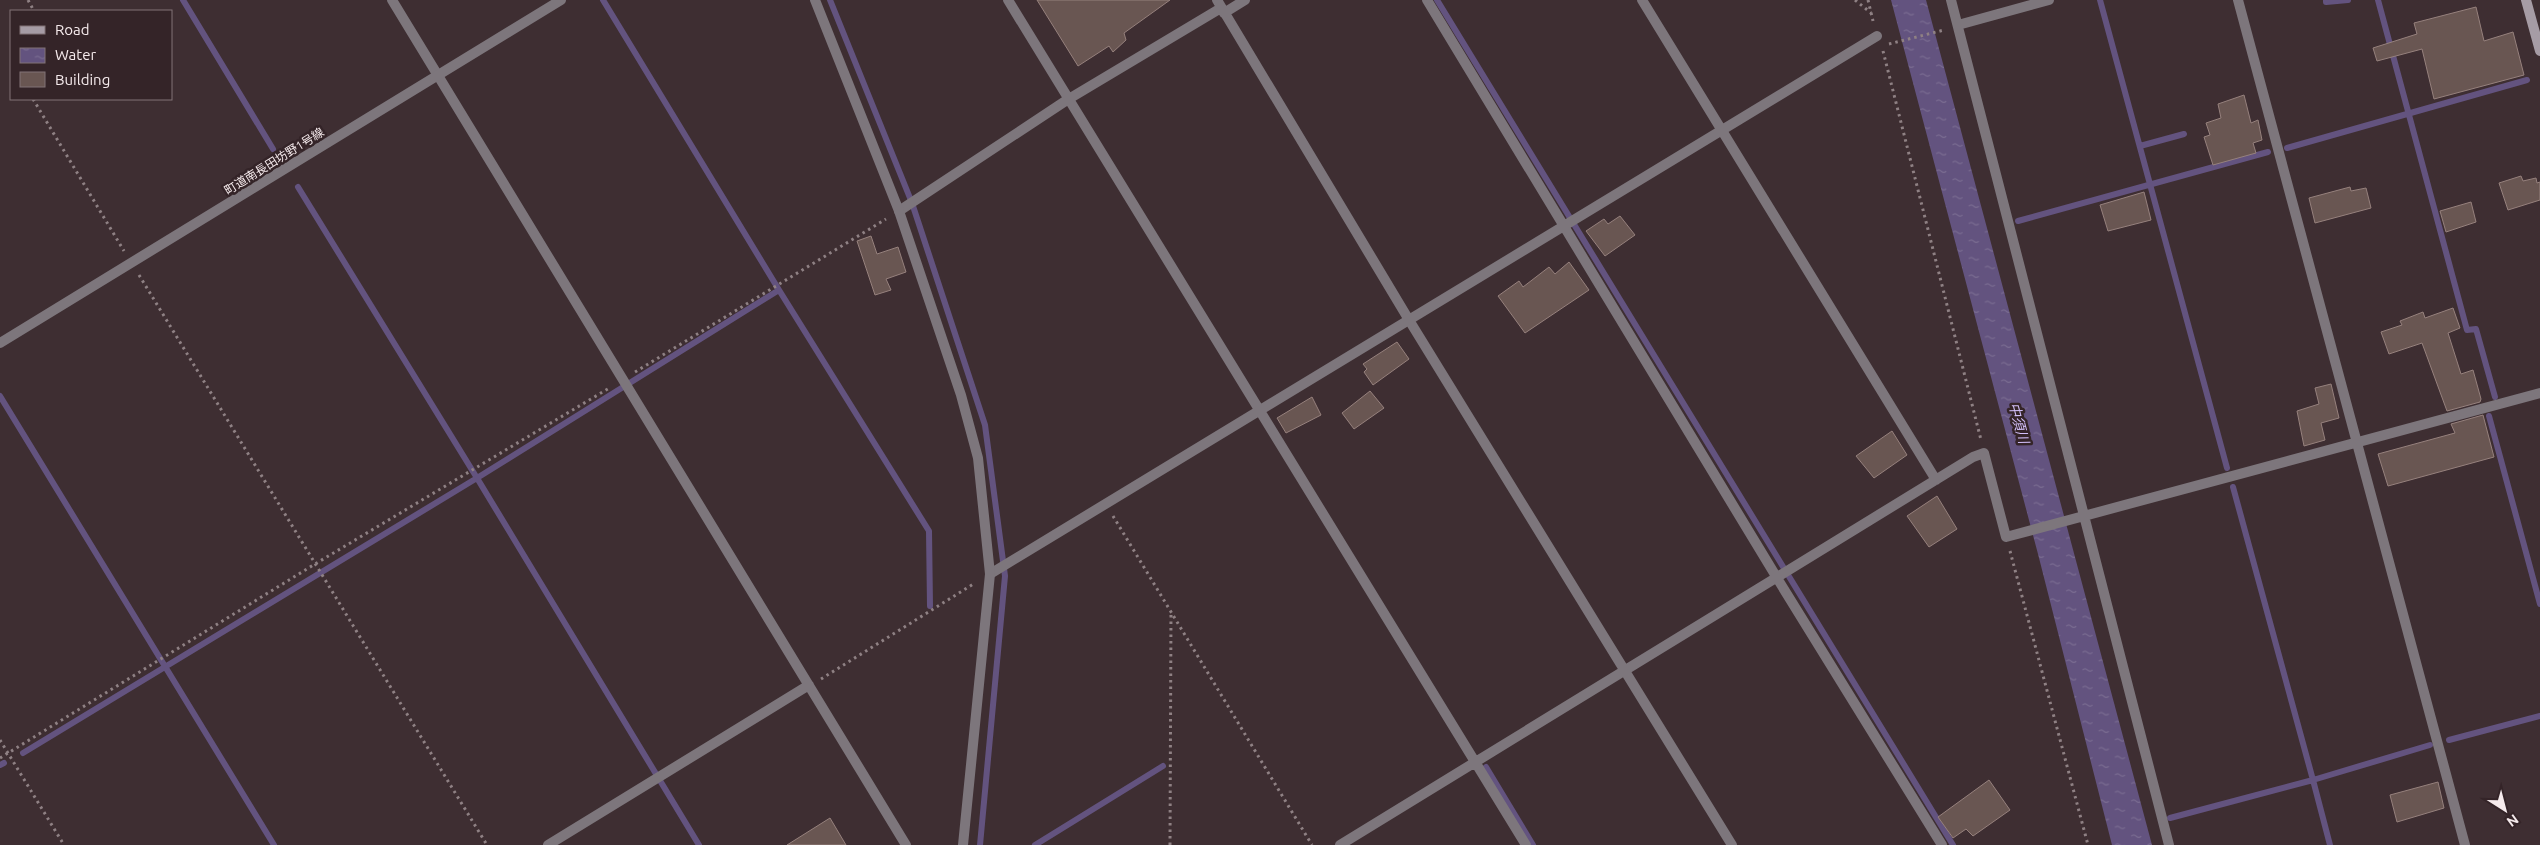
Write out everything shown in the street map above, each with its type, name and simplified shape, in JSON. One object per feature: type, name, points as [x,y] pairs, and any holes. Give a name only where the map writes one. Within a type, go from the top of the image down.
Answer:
[{"type":"main road","points":[[2526,0],[2540,51]]},
{"type":"street","points":[[392,0],[906,845]]},
{"type":"street","name":"町道南長田坊野1号線","points":[[0,343],[561,0]]},
{"type":"street","points":[[815,0],[900,211],[961,395],[978,458],[990,574],[963,845]]},
{"type":"street","points":[[1008,0],[1067,100],[1526,845]]},
{"type":"street","points":[[900,211],[1067,100],[1221,7],[1245,0]]},
{"type":"street","points":[[1428,0],[1777,578],[1942,845]]},
{"type":"street","points":[[1642,0],[1936,480]]},
{"type":"street","points":[[1951,0],[2169,845]]},
{"type":"street","points":[[1958,25],[2049,0]]},
{"type":"street","points":[[2238,0],[2465,845]]},
{"type":"street","points":[[1221,7],[1409,320],[1732,845]]},
{"type":"street","points":[[990,574],[1565,227],[1877,36]]},
{"type":"street","points":[[1340,845],[1984,452],[2006,537],[2540,393]]},
{"type":"street","points":[[548,845],[809,686]]},
{"type":"path","points":[[1855,0],[1872,14]]},
{"type":"path","points":[[1868,0],[1884,56],[1984,452]]},
{"type":"path","points":[[1896,43],[1944,30]]},
{"type":"path","points":[[34,100],[131,263],[487,845]]},
{"type":"path","points":[[0,758],[315,564],[900,211]]},
{"type":"path","points":[[1106,504],[1312,845]]},
{"type":"path","points":[[2006,537],[2088,845]]},
{"type":"path","points":[[809,686],[990,574]]},
{"type":"path","points":[[1170,610],[1170,845]]},
{"type":"path","points":[[0,740],[64,845]]},
{"type":"water","name":"中須川","points":[[1891,0],[1926,0],[2152,845],[2112,845],[2038,554]]},
{"type":"building","points":[[1037,0],[1170,0],[1124,33],[1126,40],[1113,52],[1109,46],[1078,66]]},
{"type":"building","points":[[2476,7],[2484,41],[2513,32],[2524,75],[2434,99],[2422,49],[2377,61],[2373,48],[2417,34],[2414,23]]},
{"type":"building","points":[[2244,95],[2251,123],[2258,120],[2262,140],[2253,143],[2256,153],[2213,165],[2204,137],[2210,135],[2206,123],[2221,118],[2218,104]]},
{"type":"building","points":[[2521,176],[2523,181],[2536,178],[2537,183],[2540,182],[2540,200],[2508,210],[2499,183]]},
{"type":"building","points":[[2350,187],[2351,191],[2366,188],[2371,208],[2315,223],[2309,198]]},
{"type":"building","points":[[2144,192],[2151,220],[2108,231],[2100,205]]},
{"type":"building","points":[[2471,202],[2476,222],[2446,232],[2440,211]]},
{"type":"building","points":[[1620,216],[1635,235],[1605,256],[1586,231],[1604,219],[1608,224]]},
{"type":"building","points":[[871,236],[877,254],[898,247],[906,272],[886,279],[891,290],[875,295],[857,241]]},
{"type":"building","points":[[1569,262],[1589,290],[1525,333],[1498,296],[1519,281],[1523,287],[1549,267],[1555,274]]},
{"type":"building","points":[[2453,308],[2460,328],[2448,333],[2461,374],[2473,370],[2481,399],[2480,402],[2447,411],[2422,343],[2389,354],[2381,332],[2402,325],[2400,321],[2423,312],[2425,318]]},
{"type":"building","points":[[1397,342],[1409,359],[1373,385],[1364,372],[1367,369],[1363,364]]},
{"type":"building","points":[[2331,384],[2339,418],[2321,423],[2325,440],[2304,446],[2297,411],[2319,404],[2315,388]]},
{"type":"building","points":[[1370,391],[1384,408],[1354,429],[1342,413]]},
{"type":"building","points":[[1312,397],[1321,415],[1286,433],[1277,418]]},
{"type":"building","points":[[2483,415],[2494,457],[2388,486],[2378,454],[2455,433],[2451,424]]},
{"type":"building","points":[[1892,431],[1907,455],[1874,478],[1856,456]]},
{"type":"building","points":[[1937,496],[1957,529],[1929,547],[1907,516]]},
{"type":"building","points":[[1989,780],[2010,810],[1973,836],[1966,829],[1953,838],[1938,817]]},
{"type":"building","points":[[2438,782],[2444,808],[2397,822],[2390,795]]},
{"type":"building","points":[[830,818],[846,845],[787,845]]},
{"type":"waterway","points":[[183,0],[273,149]]},
{"type":"waterway","points":[[603,0],[779,290]]},
{"type":"waterway","points":[[830,0],[912,203],[985,425],[1005,576],[980,845]]},
{"type":"waterway","points":[[1437,0],[1953,845]]},
{"type":"waterway","points":[[2100,0],[2227,468]]},
{"type":"waterway","points":[[2326,0],[2326,2],[2348,0]]},
{"type":"waterway","points":[[2378,0],[2467,330],[2476,329],[2495,397]]},
{"type":"waterway","points":[[2287,148],[2527,80]]},
{"type":"waterway","points":[[2140,146],[2184,134]]},
{"type":"waterway","points":[[2018,221],[2268,152]]},
{"type":"waterway","points":[[298,187],[477,478],[779,290],[929,531],[930,606]]},
{"type":"waterway","points":[[0,396],[274,845]]},
{"type":"waterway","points":[[2489,416],[2540,604]]},
{"type":"waterway","points":[[23,753],[477,478],[699,845]]},
{"type":"waterway","points":[[2233,487],[2313,780],[2430,745]]},
{"type":"waterway","points":[[2449,740],[2540,716]]},
{"type":"waterway","points":[[0,765],[4,763]]},
{"type":"waterway","points":[[1035,845],[1163,766]]},
{"type":"waterway","points":[[1486,767],[1533,845]]},
{"type":"waterway","points":[[2170,818],[2313,780],[2330,845]]}]
